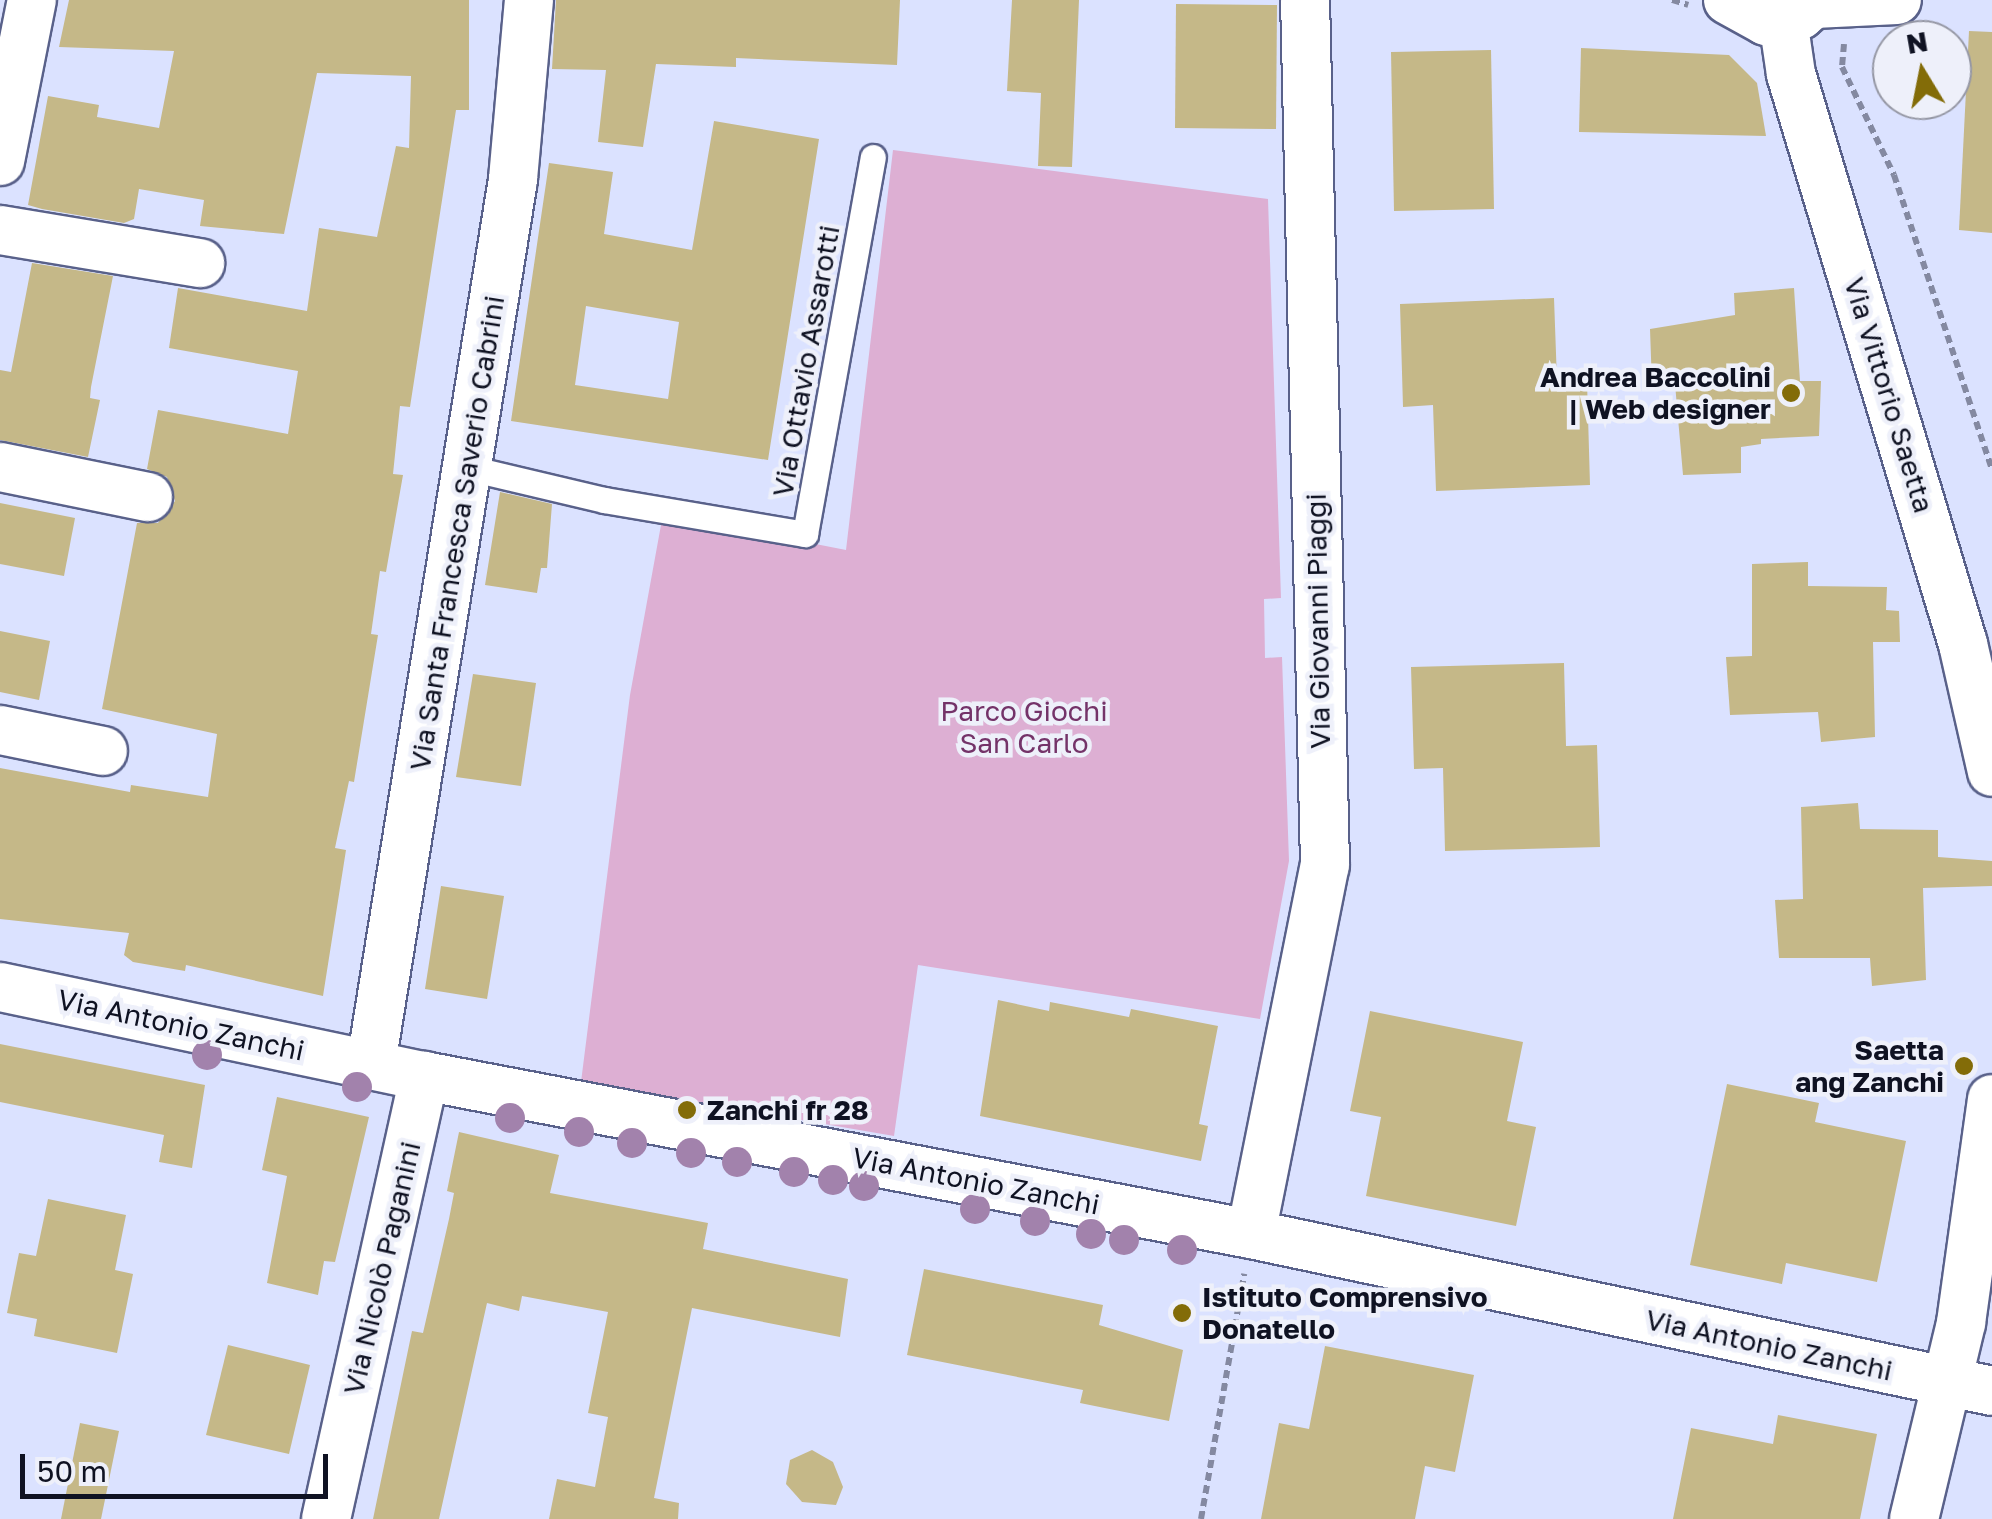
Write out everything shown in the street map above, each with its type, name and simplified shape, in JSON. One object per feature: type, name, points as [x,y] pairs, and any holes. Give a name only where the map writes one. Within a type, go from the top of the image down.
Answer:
[{"type":"street","points":[[0,162],[32,0]]},
{"type":"street","name":"Via Santa Francesca Saverio Cabrini","points":[[372,1064],[470,468],[527,79],[529,0]]},
{"type":"street","name":"Via Giovanni Piaggi","points":[[1249,1248],[1325,865],[1306,0]]},
{"type":"street","points":[[1728,0],[1750,16],[1897,0]]},
{"type":"street","name":"Via Vittorio Saetta","points":[[1805,8],[1791,74],[1964,644],[1992,772]]},
{"type":"street","points":[[0,230],[200,264]]},
{"type":"street","points":[[0,467],[148,496]]},
{"type":"street","points":[[0,730],[103,750]]},
{"type":"street","name":"Via Antonio Zanchi","points":[[0,987],[1249,1248],[1971,1388]]},
{"type":"street","name":"Via Nicolò Paganini","points":[[326,1519],[424,1076]]},
{"type":"street","points":[[1914,1519],[1971,1388],[1992,1099]]},
{"type":"lane","name":"Via Ottavio Assarotti","points":[[470,468],[604,500],[805,534],[873,157]]},
{"type":"path","points":[[1842,67],[1894,176],[1992,469]]},
{"type":"path","points":[[1201,1519],[1249,1248]]},
{"type":"green space","name":"Parco Giochi San Carlo","points":[[893,150],[1268,199],[1281,598],[1264,599],[1265,658],[1282,657],[1289,861],[1260,1019],[918,965],[894,1136],[581,1082],[630,695],[663,514],[846,550]]},
{"type":"building","points":[[69,0],[469,0],[469,110],[456,110],[410,407],[400,406],[393,474],[403,475],[386,572],[380,571],[371,634],[378,635],[354,782],[349,781],[335,848],[346,850],[323,996],[186,965],[185,971],[133,962],[124,955],[129,933],[0,919],[0,768],[130,792],[131,785],[208,797],[217,734],[102,709],[137,523],[158,523],[175,501],[167,477],[147,469],[158,410],[288,434],[298,371],[169,348],[178,288],[307,311],[319,228],[377,237],[396,146],[409,148],[411,76],[317,73],[284,234],[200,226],[204,200],[139,189],[134,219],[124,223],[42,209],[28,205],[48,96],[99,105],[97,117],[159,128],[174,51],[59,47]]},
{"type":"building","points":[[556,0],[900,0],[897,65],[736,58],[736,67],[656,64],[643,147],[598,142],[606,70],[552,69]]},
{"type":"building","points":[[1012,0],[1079,0],[1072,167],[1038,166],[1041,93],[1007,91]]},
{"type":"building","points":[[1176,4],[1277,5],[1276,129],[1175,128]]},
{"type":"building","points":[[1972,31],[1992,32],[1992,233],[1959,230],[1965,120],[1972,120]]},
{"type":"building","points":[[1581,48],[1729,55],[1757,83],[1766,136],[1579,132]]},
{"type":"building","points":[[1491,50],[1494,209],[1394,211],[1391,52]]},
{"type":"building","points":[[714,121],[819,139],[768,460],[511,421],[549,163],[613,172],[604,234],[692,250]],"holes":[[[586,306],[679,322],[668,399],[575,385]]]},
{"type":"building","points":[[32,263],[113,276],[91,387],[90,398],[100,400],[88,457],[0,440],[0,370],[11,372]]},
{"type":"building","points":[[1794,288],[1800,381],[1821,381],[1819,436],[1761,439],[1761,444],[1741,447],[1741,473],[1683,475],[1675,384],[1652,386],[1650,329],[1735,315],[1734,293]]},
{"type":"building","points":[[1554,298],[1557,381],[1587,381],[1590,485],[1436,491],[1433,405],[1403,407],[1400,304]]},
{"type":"building","points":[[500,492],[552,504],[547,568],[541,568],[537,593],[485,585]]},
{"type":"building","points":[[0,503],[75,518],[64,576],[0,564]]},
{"type":"building","points":[[1808,562],[1808,586],[1887,587],[1886,610],[1899,611],[1900,642],[1873,642],[1875,737],[1821,742],[1818,712],[1730,715],[1726,657],[1752,656],[1752,564]]},
{"type":"building","points":[[0,631],[50,641],[39,700],[0,692]]},
{"type":"building","points":[[1564,663],[1566,746],[1597,745],[1600,847],[1445,851],[1443,768],[1414,769],[1411,667]]},
{"type":"building","points":[[473,674],[536,683],[521,786],[456,777]]},
{"type":"building","points":[[1858,803],[1860,829],[1938,830],[1938,857],[1992,861],[1992,886],[1923,888],[1926,980],[1872,986],[1870,958],[1779,958],[1775,900],[1803,899],[1801,807]]},
{"type":"building","points":[[441,886],[504,896],[487,999],[425,989]]},
{"type":"building","points":[[998,1000],[1049,1011],[1050,1002],[1129,1017],[1131,1009],[1218,1026],[1199,1124],[1208,1126],[1201,1161],[980,1116]]},
{"type":"building","points":[[1370,1011],[1523,1042],[1507,1121],[1536,1127],[1516,1226],[1366,1196],[1381,1117],[1350,1111]]},
{"type":"building","points":[[0,1044],[205,1085],[192,1168],[159,1162],[164,1135],[0,1102]]},
{"type":"building","points":[[1727,1084],[1819,1103],[1815,1122],[1906,1141],[1877,1282],[1786,1263],[1782,1284],[1690,1265]]},
{"type":"building","points":[[277,1097],[369,1117],[335,1262],[324,1261],[318,1295],[267,1283],[287,1176],[262,1170]]},
{"type":"building","points":[[459,1132],[559,1155],[550,1193],[708,1223],[703,1249],[848,1279],[840,1337],[692,1308],[654,1498],[679,1503],[678,1519],[549,1519],[557,1479],[595,1487],[608,1417],[588,1413],[608,1312],[522,1296],[519,1311],[487,1303],[439,1519],[373,1519],[412,1331],[423,1333],[449,1219],[454,1193],[447,1191]]},
{"type":"building","points":[[48,1199],[126,1215],[115,1270],[133,1274],[117,1353],[34,1336],[37,1319],[7,1313],[19,1253],[36,1256]]},
{"type":"building","points":[[924,1269],[1103,1305],[1099,1325],[1183,1350],[1169,1421],[1080,1403],[1083,1390],[907,1355]]},
{"type":"building","points":[[228,1345],[310,1365],[289,1454],[206,1435]]},
{"type":"building","points":[[1325,1346],[1474,1375],[1455,1472],[1425,1466],[1415,1519],[1261,1519],[1279,1423],[1309,1429]]},
{"type":"building","points":[[1778,1415],[1877,1434],[1860,1519],[1673,1519],[1691,1428],[1773,1444]]},
{"type":"building","points":[[80,1423],[119,1431],[101,1519],[61,1519]]},
{"type":"building","points":[[812,1450],[833,1462],[843,1487],[836,1505],[802,1502],[786,1484],[790,1460]]},
{"type":"place","name":"Andrea Baccolini | Web designer","points":[[1791,393]]},
{"type":"place","name":"Saetta ang Zanchi","points":[[1964,1066]]},
{"type":"place","name":"Zanchi fr 28","points":[[687,1110]]},
{"type":"place","name":"Istituto Comprensivo Donatello","points":[[1182,1313]]}]
